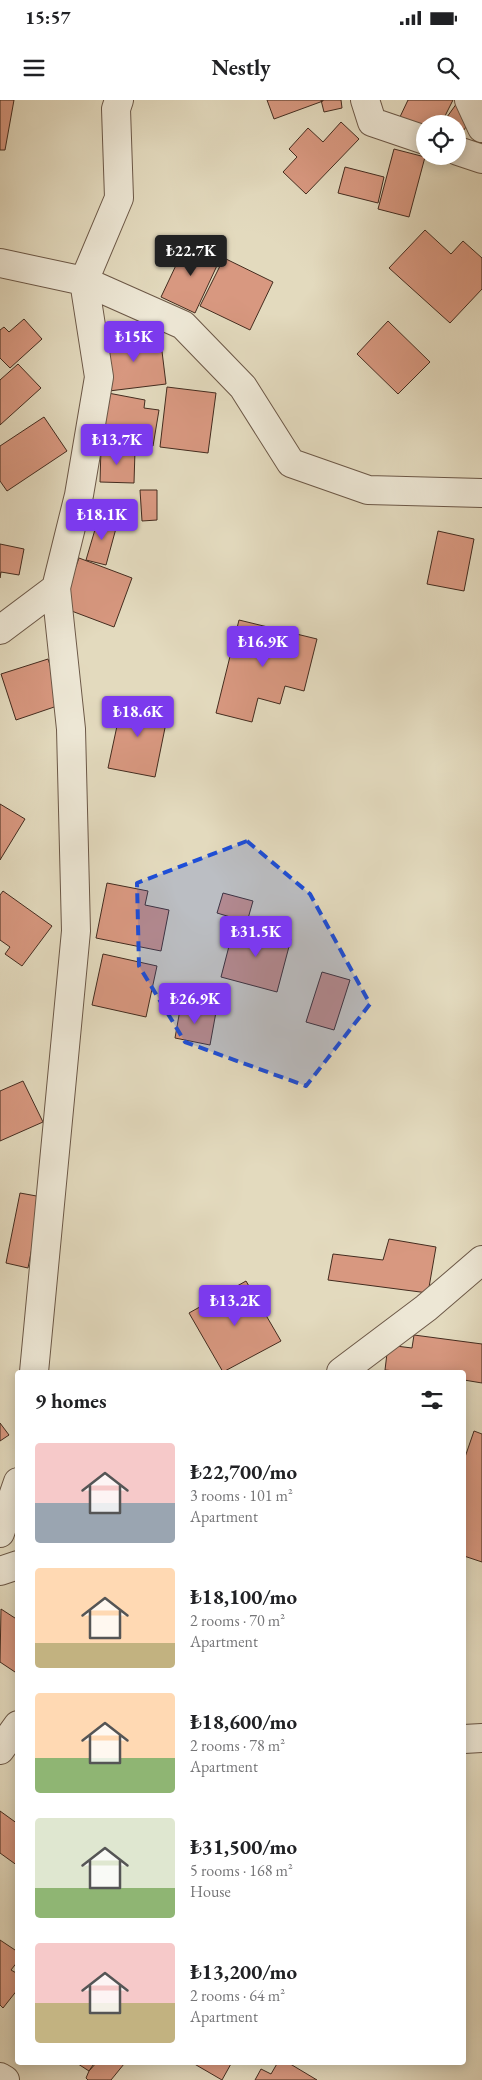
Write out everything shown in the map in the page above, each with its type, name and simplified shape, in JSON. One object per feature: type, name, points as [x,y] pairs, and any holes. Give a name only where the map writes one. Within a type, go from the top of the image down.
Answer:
[{"type":"street","points":[[34,1370],[76,932],[71,729],[56,588],[79,495],[99,377],[84,281],[119,198],[116,109],[119,100]]},
{"type":"street","points":[[365,100],[372,122],[416,137]]},
{"type":"street","points":[[469,100],[482,128]]},
{"type":"street","points":[[466,154],[482,159]]},
{"type":"street","points":[[0,263],[84,281],[183,325],[243,387],[291,463],[368,490],[482,493]]},
{"type":"street","points":[[0,630],[56,588]]},
{"type":"street","points":[[344,1370],[426,1308],[482,1260]]},
{"type":"street","points":[[0,1533],[15,1490]]},
{"type":"street","points":[[0,1571],[15,1566]]},
{"type":"street","points":[[466,1739],[482,1738]]},
{"type":"street","points":[[0,2076],[5,2080]]},
{"type":"highlighted area","points":[[247,841],[310,894],[370,1004],[306,1086],[185,1042],[139,966],[137,883]]},
{"type":"building","points":[[0,100],[14,100],[5,150],[0,150]]},
{"type":"building","points":[[267,100],[323,100],[323,101],[274,119]]},
{"type":"building","points":[[321,100],[341,100],[342,108],[324,112]]},
{"type":"building","points":[[408,100],[453,100],[446,115],[416,115],[416,128],[399,119]]},
{"type":"building","points":[[457,103],[474,116],[466,127],[466,115],[448,115]]},
{"type":"building","points":[[341,122],[359,139],[306,194],[283,172],[297,157],[289,149],[308,128],[323,142]]},
{"type":"building","points":[[394,149],[416,155],[416,165],[423,165],[409,217],[378,209]]},
{"type":"building","points":[[345,167],[384,177],[378,203],[338,193]]},
{"type":"building","points":[[425,230],[451,254],[463,241],[482,258],[482,289],[450,323],[389,268]]},
{"type":"building","points":[[187,242],[221,257],[195,313],[161,297]]},
{"type":"building","points":[[224,258],[273,282],[250,330],[200,306]]},
{"type":"building","points":[[24,319],[42,339],[10,368],[0,358],[0,330],[4,327],[9,332]]},
{"type":"building","points":[[388,321],[430,362],[398,394],[357,354]]},
{"type":"building","points":[[160,335],[166,384],[109,391],[103,342]]},
{"type":"building","points":[[18,364],[41,388],[0,425],[0,380]]},
{"type":"building","points":[[167,387],[216,393],[208,453],[160,447]]},
{"type":"building","points":[[108,393],[145,400],[144,408],[159,410],[153,446],[100,436]]},
{"type":"building","points":[[44,417],[67,451],[7,491],[0,481],[0,446]]},
{"type":"building","points":[[101,448],[135,450],[134,483],[100,482]]},
{"type":"building","points":[[140,490],[157,490],[157,520],[142,521]]},
{"type":"building","points":[[99,516],[118,521],[106,565],[86,560]]},
{"type":"building","points":[[438,531],[474,539],[464,591],[427,584]]},
{"type":"building","points":[[0,544],[24,549],[19,575],[1,572],[0,578]]},
{"type":"building","points":[[79,558],[132,578],[114,627],[61,607]]},
{"type":"building","points":[[239,620],[317,639],[304,691],[285,686],[280,704],[258,698],[252,722],[216,713]]},
{"type":"building","points":[[48,659],[63,704],[16,720],[1,674]]},
{"type":"building","points":[[123,698],[161,705],[158,721],[166,723],[155,777],[108,768]]},
{"type":"building","points":[[0,804],[25,819],[0,860]]},
{"type":"building","points":[[107,883],[148,891],[145,905],[169,910],[161,951],[96,938]]},
{"type":"building","points":[[3,891],[52,926],[22,966],[5,954],[10,947],[0,940],[0,895]]},
{"type":"building","points":[[223,893],[253,901],[247,922],[217,913]]},
{"type":"building","points":[[235,923],[291,939],[277,992],[221,977]]},
{"type":"building","points":[[103,954],[157,966],[146,1017],[92,1005]]},
{"type":"building","points":[[322,972],[350,980],[334,1030],[306,1022]]},
{"type":"building","points":[[181,1004],[216,1012],[210,1045],[175,1038]]},
{"type":"building","points":[[23,1081],[43,1122],[0,1141],[0,1091]]},
{"type":"building","points":[[20,1193],[42,1197],[28,1268],[6,1263]]},
{"type":"building","points":[[389,1239],[436,1247],[428,1293],[328,1280],[333,1254],[383,1260]]},
{"type":"building","points":[[246,1281],[281,1341],[227,1370],[222,1370],[189,1313]]},
{"type":"building","points":[[414,1335],[482,1344],[482,1383],[466,1380],[466,1370],[385,1370],[388,1345],[412,1348]]},
{"type":"building","points":[[0,1423],[9,1435],[0,1441]]},
{"type":"building","points":[[474,1431],[482,1434],[482,1562],[466,1557],[466,1454]]},
{"type":"building","points":[[1,1609],[15,1618],[15,1672],[0,1662]]},
{"type":"building","points":[[0,1811],[15,1822],[15,1864],[0,1853]]},
{"type":"building","points":[[0,1940],[15,1950],[15,1965],[11,1970],[15,1972],[15,1993],[3,2008],[0,2005]]},
{"type":"building","points":[[80,2065],[93,2065],[89,2071]]},
{"type":"building","points":[[94,2065],[123,2065],[111,2080],[88,2080],[86,2078]]},
{"type":"building","points":[[196,2065],[230,2065],[222,2080]]},
{"type":"building","points":[[276,2065],[292,2065],[317,2080],[255,2080],[261,2069],[271,2074]]}]
